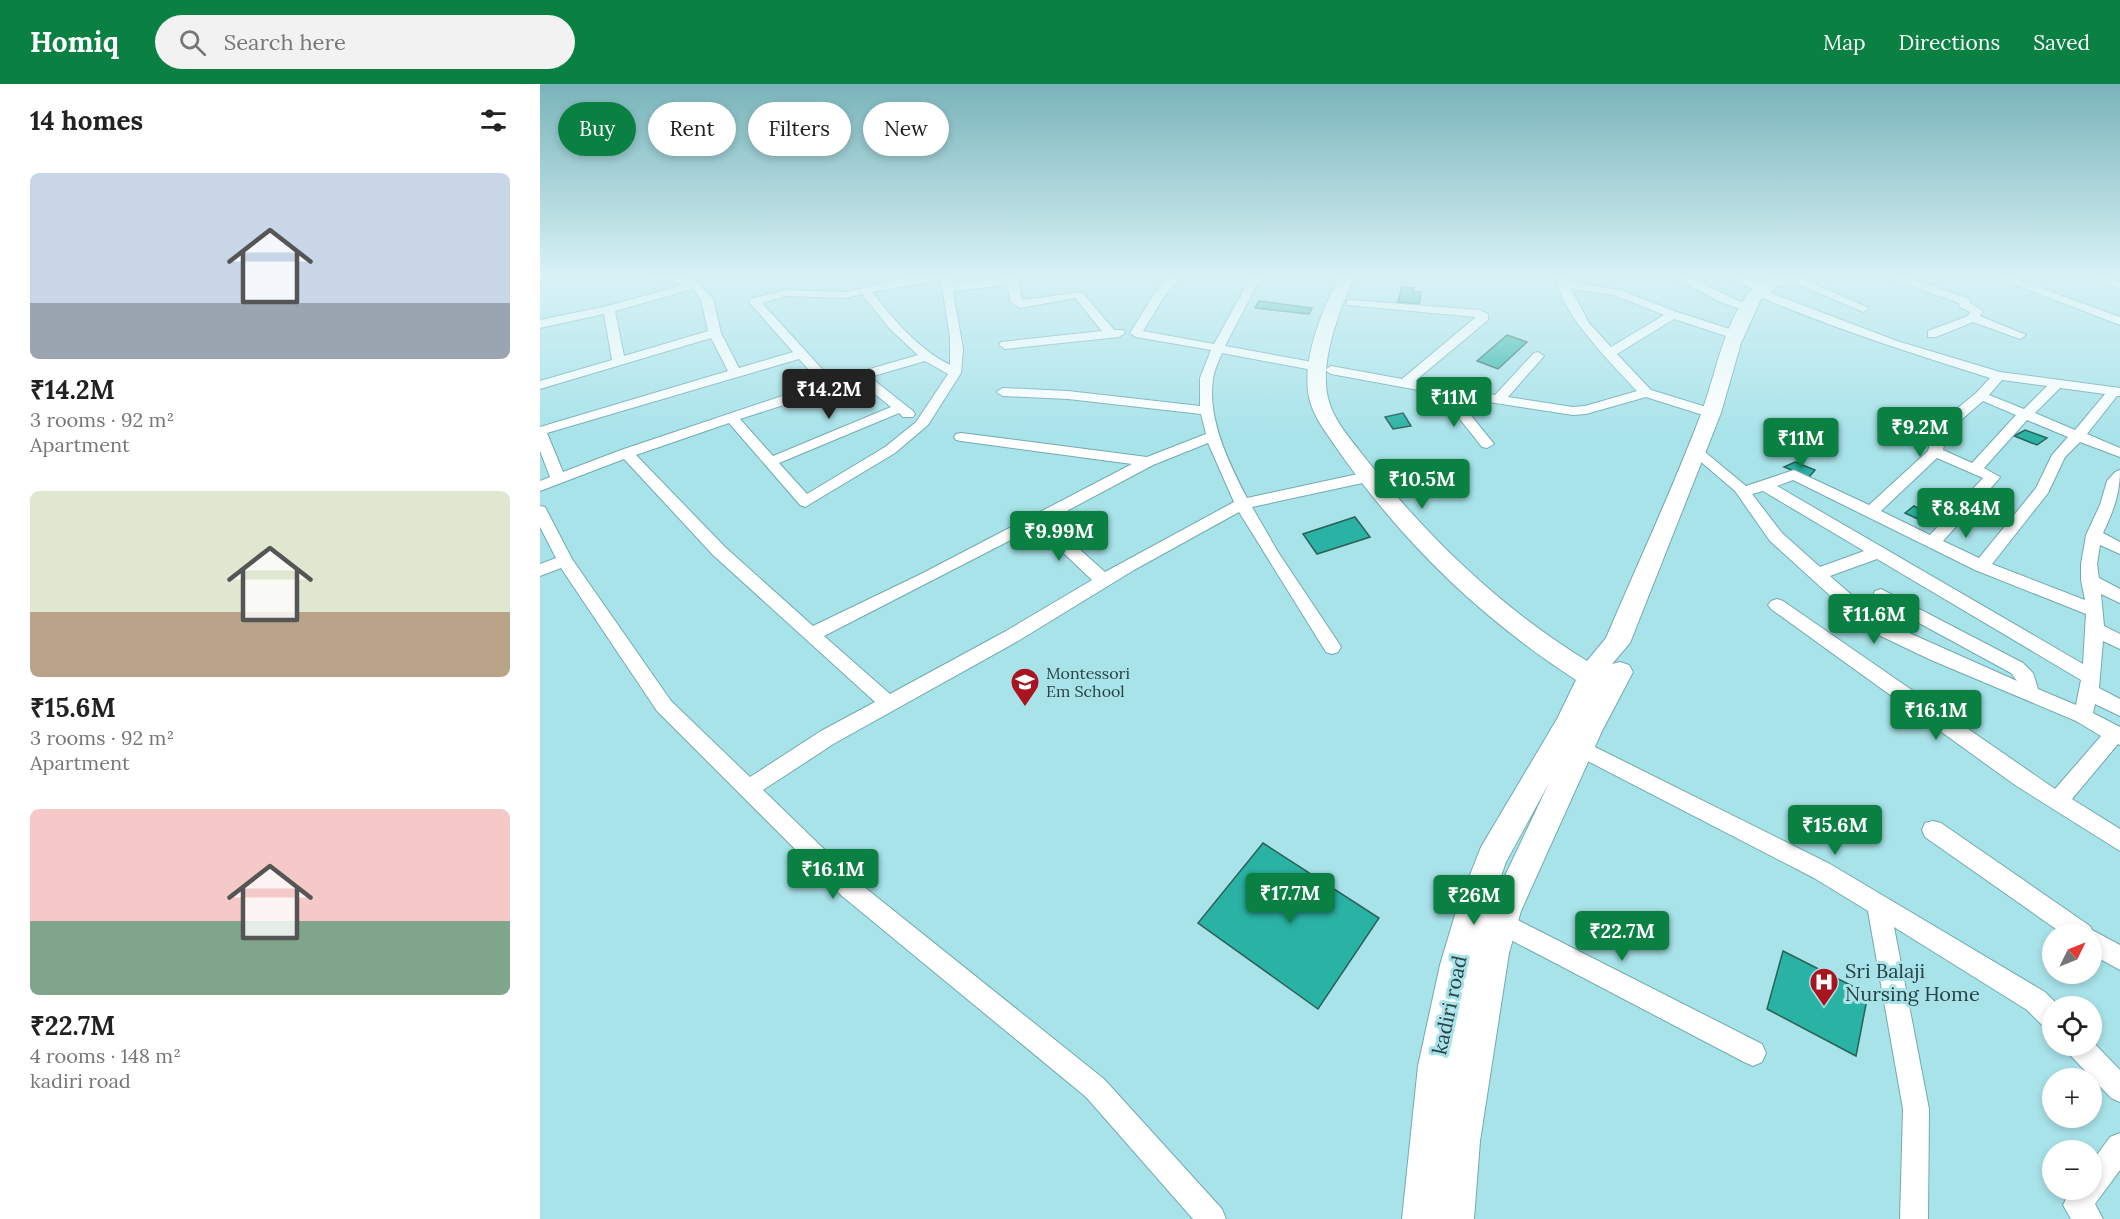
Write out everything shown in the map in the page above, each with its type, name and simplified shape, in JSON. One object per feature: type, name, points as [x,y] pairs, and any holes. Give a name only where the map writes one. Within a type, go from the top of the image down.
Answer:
[{"type":"main road","points":[[1324,369],[1320,347],[1330,328]]},
{"type":"main road","points":[[1341,328],[1317,390],[1320,405],[1334,429],[1375,476],[1417,536],[1466,584],[1500,612],[1608,668],[1678,497],[1694,450],[1711,413],[1739,328]]},
{"type":"main road","name":"kadiri road","points":[[1454,1219],[1461,1141],[1492,953],[1513,890],[1581,748],[1608,668]]},
{"type":"main road","name":"kadiri road","points":[[1422,1219],[1436,1066],[1457,965],[1473,908],[1491,857],[1568,725],[1608,668]]},
{"type":"street","points":[[613,328],[619,362]]},
{"type":"street","points":[[714,328],[736,374]]},
{"type":"street","points":[[778,328],[829,385]]},
{"type":"street","points":[[894,328],[926,357],[955,373]]},
{"type":"street","points":[[730,417],[805,502],[890,450],[921,425],[955,373],[958,351],[955,328]]},
{"type":"street","points":[[1106,328],[1110,333]]},
{"type":"street","points":[[1136,333],[1139,328]]},
{"type":"street","points":[[1229,328],[1218,348],[1206,382],[1206,411],[1211,437],[1241,504],[1332,647]]},
{"type":"street","points":[[1404,384],[1471,328]]},
{"type":"street","points":[[1587,328],[1646,393],[1711,413]]},
{"type":"street","points":[[1609,353],[1651,328]]},
{"type":"street","points":[[1713,328],[1735,335]]},
{"type":"street","points":[[1848,328],[1999,376],[2058,382],[2117,392]]},
{"type":"street","points":[[1932,334],[1947,328]]},
{"type":"street","points":[[2001,328],[2020,335]]},
{"type":"street","points":[[540,384],[715,333]]},
{"type":"street","points":[[1005,345],[1110,333],[1136,333],[1404,384],[1553,409],[1586,410],[1646,393]]},
{"type":"street","points":[[558,479],[540,432],[801,354]]},
{"type":"street","points":[[1498,400],[1538,356]]},
{"type":"street","points":[[540,486],[730,417],[926,357]]},
{"type":"street","points":[[861,376],[921,425]]},
{"type":"street","points":[[1872,511],[1935,453],[1940,430],[1981,396],[1999,376]]},
{"type":"street","points":[[1976,469],[2014,424],[2058,382]]},
{"type":"street","points":[[1445,391],[1487,444]]},
{"type":"street","points":[[1003,392],[1068,395],[1206,411]]},
{"type":"street","points":[[1981,566],[2043,490],[2059,455],[2117,392]]},
{"type":"street","points":[[1981,396],[2120,453]]},
{"type":"street","points":[[770,462],[900,408]]},
{"type":"street","points":[[961,437],[1148,462]]},
{"type":"street","points":[[812,634],[1148,462],[1211,437]]},
{"type":"street","points":[[1694,450],[1743,492],[1776,537],[1874,625],[1937,655],[2083,716],[2117,736],[2057,802]]},
{"type":"street","points":[[626,453],[660,486],[719,551],[889,704]]},
{"type":"street","points":[[1932,543],[1993,477],[1935,453]]},
{"type":"street","points":[[1743,492],[1794,475],[2095,620],[2120,642]]},
{"type":"street","points":[[2083,716],[2089,684],[2095,620],[2089,564],[2094,535],[2115,500],[2114,481],[2120,475]]},
{"type":"street","points":[[748,789],[828,737],[1012,636],[1103,580],[1241,504],[1375,476]]},
{"type":"street","points":[[1764,485],[1878,552],[2089,684],[2120,708]]},
{"type":"street","points":[[540,511],[565,561],[664,706],[850,889],[1095,1088],[1212,1219]]},
{"type":"street","points":[[1038,520],[1103,580]]},
{"type":"street","points":[[2094,535],[2120,549]]},
{"type":"street","points":[[1816,574],[1878,552]]},
{"type":"street","points":[[540,570],[565,561]]},
{"type":"street","points":[[2089,579],[2120,597]]},
{"type":"street","points":[[1881,595],[2017,668],[2026,678],[2029,692]]},
{"type":"street","points":[[1777,605],[2057,802],[2120,841]]},
{"type":"street","points":[[1581,748],[1822,871],[2036,1000],[2042,1006]]},
{"type":"street","points":[[1934,830],[2068,924]]},
{"type":"street","points":[[1878,905],[1916,1109],[1914,1219]]},
{"type":"street","points":[[1473,908],[1753,1053]]},
{"type":"street","points":[[2102,947],[2120,958]]},
{"type":"street","points":[[2089,1056],[2120,1089]]},
{"type":"street","points":[[2102,1172],[2120,1147]]},
{"type":"street","points":[[2081,1200],[2077,1205],[2089,1219]]},
{"type":"building","points":[[1507,335],[1527,342],[1498,369],[1477,361]]},
{"type":"building","points":[[1403,413],[1411,426],[1393,429],[1385,417]]},
{"type":"building","points":[[2025,430],[2047,438],[2037,445],[2014,436]]},
{"type":"building","points":[[1795,462],[1815,470],[1809,477],[1784,467]]},
{"type":"building","points":[[1914,506],[1937,517],[1929,524],[1905,513]]},
{"type":"building","points":[[1355,517],[1370,537],[1317,554],[1303,534]]},
{"type":"building","points":[[1263,843],[1379,918],[1318,1009],[1198,923]]},
{"type":"building","points":[[1783,951],[1868,994],[1856,1056],[1767,1009]]},
{"type":"place","name":"Montessori Em School","points":[[1025,708]]},
{"type":"place","name":"Sri Balaji Nursing Home","points":[[1824,1008]]}]
